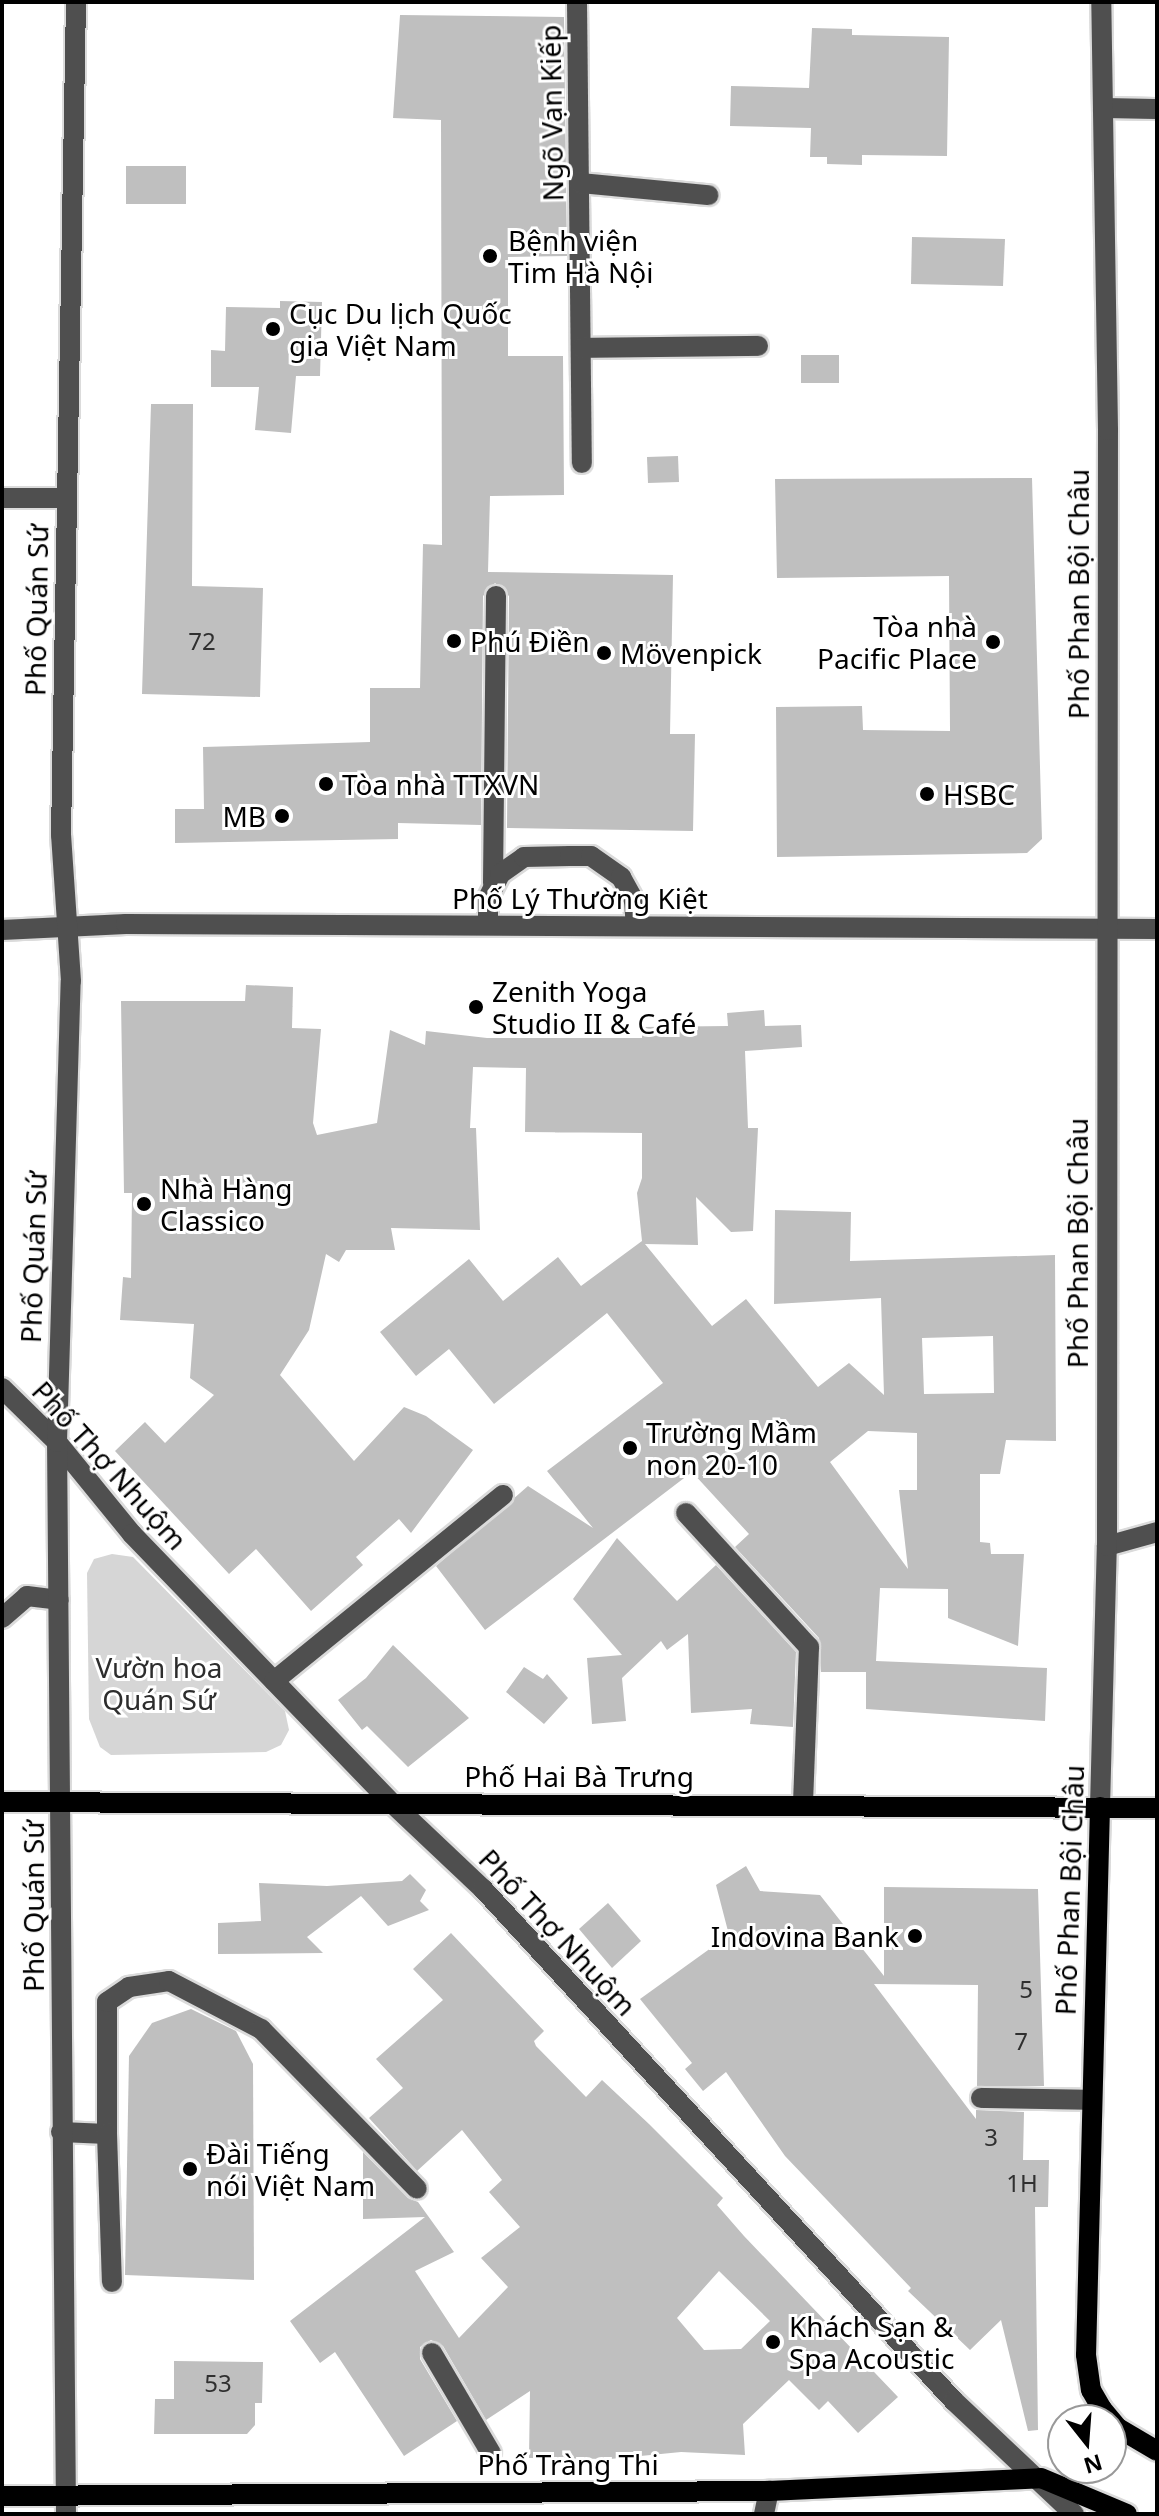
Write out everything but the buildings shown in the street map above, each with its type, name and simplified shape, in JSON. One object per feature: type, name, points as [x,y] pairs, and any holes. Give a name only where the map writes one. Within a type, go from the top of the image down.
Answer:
[{"type":"main road","name":"Phố Hai Bà Trưng","points":[[2,1802],[803,1803],[1157,1808]]},
{"type":"main road","name":"Phố Phan Bội Châu","points":[[1100,1807],[1086,2328],[1091,2390],[1118,2428],[1157,2451]]},
{"type":"main road","name":"Phố Tràng Thi","points":[[2,2496],[66,2505],[769,2491],[1041,2478],[1127,2514]]},
{"type":"street","name":"Phố Quán Sứ","points":[[66,2505],[57,1442],[71,981],[61,835],[76,2]]},
{"type":"street","name":"Ngõ Vạn Kiếp","points":[[577,2],[582,463]]},
{"type":"street","name":"Phố Phan Bội Châu","points":[[1100,1807],[1107,1546],[1103,929],[1108,430],[1101,2]]},
{"type":"street","points":[[1103,108],[1157,109]]},
{"type":"street","points":[[580,183],[708,195]]},
{"type":"street","points":[[582,348],[758,346]]},
{"type":"street","points":[[2,498],[66,498]]},
{"type":"street","points":[[488,924],[493,883],[496,596]]},
{"type":"street","points":[[493,883],[524,857],[591,856],[613,869],[628,887],[636,926]]},
{"type":"street","name":"Phố Lý Thường Kiệt","points":[[2,930],[67,926],[488,924],[1157,929]]},
{"type":"street","name":"Phố Thợ Nhuộm","points":[[2,1388],[57,1442],[132,1534],[393,1804],[483,1889],[954,2401],[1041,2478],[1074,2514]]},
{"type":"street","points":[[274,1681],[503,1495]]},
{"type":"street","points":[[686,1513],[809,1647],[803,1803]]},
{"type":"street","points":[[1107,1546],[1157,1532]]},
{"type":"street","points":[[2,1618],[27,1596],[59,1600]]},
{"type":"street","points":[[112,2282],[107,2002],[129,1987],[169,1981],[261,2029],[417,2189]]},
{"type":"street","points":[[981,2098],[1091,2100]]},
{"type":"street","points":[[61,2132],[107,2134]]},
{"type":"street","points":[[432,2353],[491,2453]]},
{"type":"street","points":[[764,2514],[769,2491]]},
{"type":"green space","name":"Vườn hoa Quán Sứ","points":[[112,1554],[133,1557],[285,1711],[289,1730],[281,1745],[266,1752],[111,1755],[100,1747],[89,1719],[87,1573],[94,1559]]},
{"type":"place","name":"Bệnh viện Tim Hà Nội","points":[[490,256]]},
{"type":"place","name":"Cục Du lịch Quốc gia Việt Nam","points":[[273,329]]},
{"type":"place","name":"Phú Điền","points":[[454,641]]},
{"type":"place","name":"Tòa nhà Pacific Place","points":[[993,642]]},
{"type":"place","name":"Mövenpick","points":[[604,653]]},
{"type":"place","name":"Tòa nhà TTXVN","points":[[326,784]]},
{"type":"place","name":"HSBC","points":[[927,794]]},
{"type":"place","name":"MB","points":[[282,816]]},
{"type":"place","name":"Zenith Yoga Studio II & Café","points":[[476,1007]]},
{"type":"place","name":"Nhà Hàng Classico","points":[[144,1204]]},
{"type":"place","name":"Trường Mầm non 20-10","points":[[630,1448]]},
{"type":"place","name":"Indovina Bank","points":[[915,1936]]},
{"type":"place","name":"Đài Tiếng nói Việt Nam","points":[[190,2169]]},
{"type":"place","name":"Khách Sạn & Spa Acoustic","points":[[773,2342]]}]
